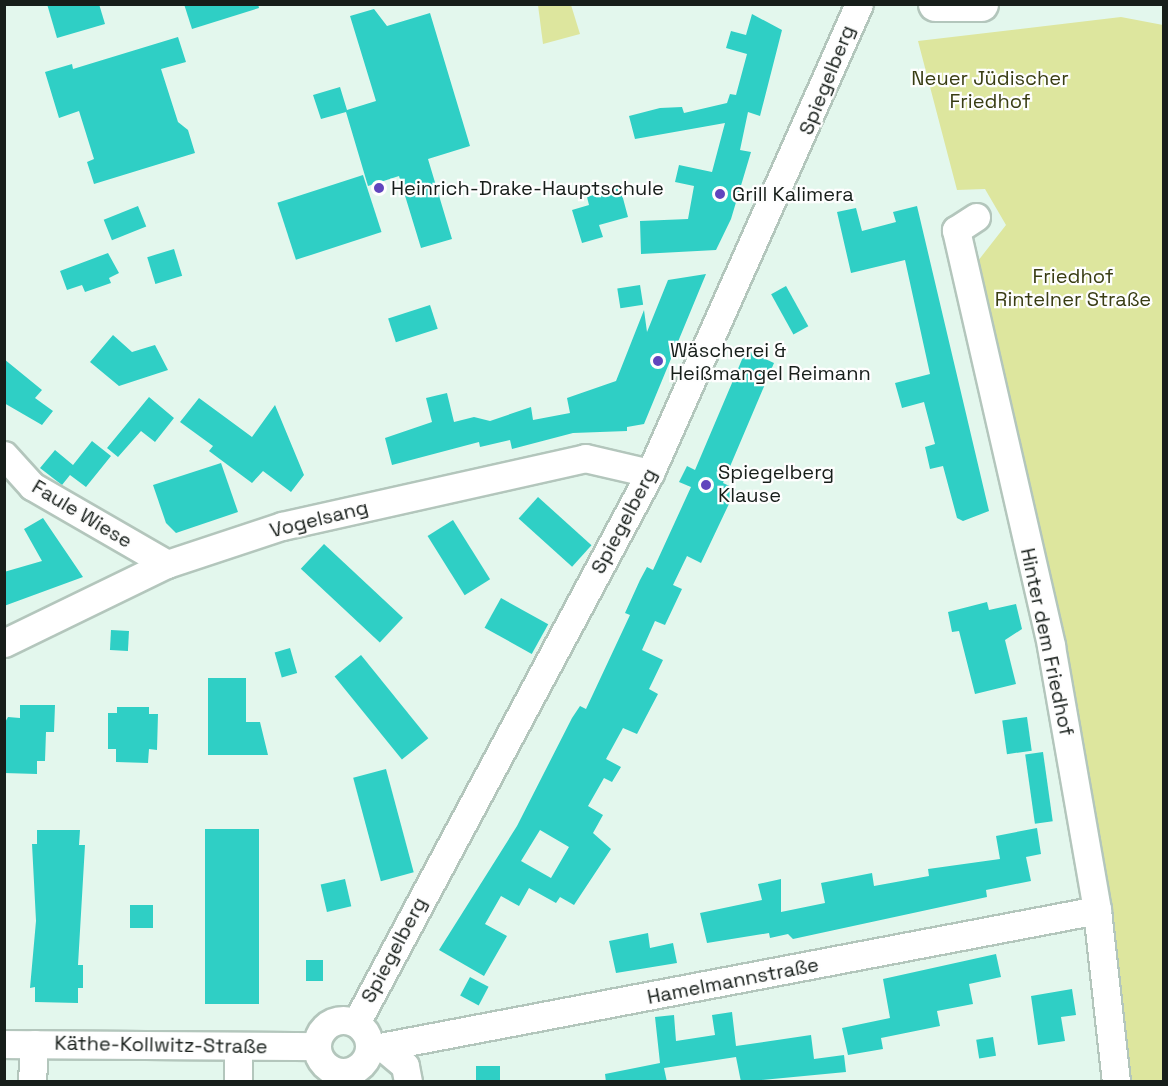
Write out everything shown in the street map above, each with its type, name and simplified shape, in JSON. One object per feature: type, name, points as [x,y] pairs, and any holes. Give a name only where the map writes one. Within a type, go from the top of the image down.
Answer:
[{"type":"main road","points":[[935,4],[981,4]]},
{"type":"street","name":"Spiegelberg","points":[[356,1023],[650,473],[859,4]]},
{"type":"street","name":"Hinter dem Friedhof","points":[[976,217],[956,230],[1051,646],[1096,910],[1116,1082]]},
{"type":"street","name":"Faule Wiese","points":[[4,455],[32,486],[167,564]]},
{"type":"street","name":"Vogelsang","points":[[4,643],[167,564],[282,526],[585,458],[650,473]]},
{"type":"street","name":"Hamelmannstraße","points":[[378,1049],[1096,910]]},
{"type":"street","points":[[378,1049],[356,1070],[327,1076],[317,1046],[326,1026],[356,1023],[378,1049],[405,1066],[408,1082]]},
{"type":"street","name":"Käthe-Kollwitz-Straße","points":[[4,1044],[317,1046]]},
{"type":"street","points":[[33,1082],[34,1044]]},
{"type":"street","points":[[238,1047],[238,1082]]},
{"type":"green space","points":[[538,5],[571,5],[580,34],[543,44]]},
{"type":"green space","name":"Friedhof Rintelner Straße","points":[[1121,17],[1163,25],[1163,1081],[1129,1081],[974,266],[1006,225],[985,189],[957,190],[918,41]]},
{"type":"building","points":[[47,4],[99,4],[105,24],[57,38]]},
{"type":"building","points":[[184,4],[258,4],[259,8],[192,29]]},
{"type":"building","name":"Heinrich-Drake-Hauptschule","points":[[374,9],[387,26],[430,13],[470,146],[428,159],[452,239],[421,248],[399,176],[368,186],[346,112],[321,119],[313,95],[340,87],[347,110],[376,101],[350,16]]},
{"type":"building","points":[[752,14],[782,30],[760,116],[748,112],[740,150],[751,152],[731,219],[716,250],[641,254],[640,221],[688,219],[694,186],[675,182],[679,165],[712,172],[725,123],[635,139],[629,116],[660,108],[682,107],[684,113],[727,103],[730,94],[736,95],[747,54],[726,48],[731,31],[746,35]]},
{"type":"building","points":[[178,37],[186,62],[161,69],[178,122],[188,130],[195,153],[94,184],[87,162],[94,159],[79,111],[59,118],[45,72],[72,64],[73,69]]},
{"type":"building","points":[[363,175],[382,232],[296,260],[277,203]]},
{"type":"building","points":[[620,187],[628,217],[599,225],[603,237],[582,243],[572,210],[589,205],[587,197]]},
{"type":"building","points":[[138,206],[146,226],[112,240],[104,220]]},
{"type":"building","points":[[917,206],[989,511],[963,521],[957,518],[943,466],[930,469],[925,447],[935,444],[924,402],[902,408],[895,383],[930,374],[905,260],[851,273],[837,212],[856,208],[862,231],[896,222],[893,212]]},
{"type":"building","points":[[174,249],[182,276],[155,284],[147,257]]},
{"type":"building","points":[[108,253],[119,273],[109,278],[111,283],[85,292],[82,285],[67,290],[60,271]]},
{"type":"building","points":[[706,274],[644,424],[627,427],[627,431],[573,433],[512,449],[510,440],[480,447],[479,442],[392,465],[385,438],[432,422],[426,398],[447,393],[454,422],[474,417],[490,421],[531,407],[533,420],[570,413],[567,398],[616,381],[644,310],[647,332],[668,280]]},
{"type":"building","points":[[640,285],[643,305],[620,308],[617,289]]},
{"type":"building","points":[[786,286],[808,326],[793,334],[771,294]]},
{"type":"building","points":[[430,305],[438,329],[396,342],[388,319]]},
{"type":"building","points":[[113,335],[132,352],[155,345],[168,370],[119,386],[90,362]]},
{"type":"building","points":[[746,350],[774,363],[723,483],[736,489],[701,563],[687,556],[673,585],[682,589],[665,625],[655,621],[642,650],[663,660],[649,689],[658,694],[637,734],[623,728],[606,759],[621,767],[612,782],[604,778],[588,806],[603,815],[593,833],[611,849],[574,905],[560,897],[556,903],[529,888],[519,906],[501,896],[485,924],[507,936],[484,976],[439,950],[517,826],[572,718],[580,706],[586,709],[630,615],[625,613],[640,580],[647,567],[653,570],[691,487],[679,482],[687,466],[695,470]],"holes":[[[540,830],[569,847],[551,878],[521,861]]]},
{"type":"building","points":[[4,359],[42,390],[35,398],[53,411],[42,425],[4,403]]},
{"type":"building","points":[[149,397],[174,418],[155,442],[141,431],[118,457],[107,448]]},
{"type":"building","points":[[199,398],[252,437],[275,405],[304,475],[291,492],[263,471],[252,483],[209,451],[213,446],[180,422]]},
{"type":"building","points":[[92,441],[111,456],[86,487],[70,475],[62,485],[40,468],[55,450],[73,465]]},
{"type":"building","points":[[221,463],[238,512],[176,533],[166,523],[153,485]]},
{"type":"building","points":[[538,497],[592,545],[572,567],[519,519]]},
{"type":"building","points":[[43,518],[83,577],[4,606],[4,572],[42,561],[24,529]]},
{"type":"building","points":[[453,520],[490,579],[465,595],[428,536]]},
{"type":"building","points":[[324,544],[403,618],[380,643],[301,569]]},
{"type":"building","points":[[501,598],[548,624],[532,654],[485,628]]},
{"type":"building","points":[[987,602],[989,610],[1016,604],[1022,629],[1005,640],[1016,684],[975,694],[959,631],[952,632],[948,612]]},
{"type":"building","points":[[111,630],[129,631],[128,651],[110,650]]},
{"type":"building","points":[[290,648],[297,673],[282,677],[275,652]]},
{"type":"building","points":[[361,655],[428,738],[402,760],[335,676]]},
{"type":"building","points":[[208,678],[246,678],[246,722],[260,722],[268,755],[208,755]]},
{"type":"building","points":[[20,705],[55,705],[54,732],[46,732],[45,761],[37,761],[37,774],[4,773],[4,724],[8,717],[20,718]]},
{"type":"building","points":[[117,707],[149,707],[149,714],[158,714],[157,750],[149,749],[148,763],[116,762],[116,749],[108,749],[108,713],[117,713]]},
{"type":"building","points":[[1027,717],[1032,751],[1007,754],[1002,720]]},
{"type":"building","points":[[1043,752],[1053,821],[1035,824],[1025,755]]},
{"type":"building","points":[[386,769],[414,872],[381,881],[353,778]]},
{"type":"building","points":[[1037,828],[1041,854],[1026,857],[1031,881],[986,890],[987,897],[793,939],[788,934],[770,938],[769,933],[707,943],[700,913],[762,900],[758,884],[781,879],[781,912],[825,903],[821,883],[872,873],[874,886],[929,876],[928,869],[1000,859],[996,836]]},
{"type":"building","points":[[205,829],[259,829],[259,1004],[205,1004]]},
{"type":"building","points":[[37,830],[80,830],[79,845],[85,845],[78,965],[83,965],[83,988],[78,988],[78,1003],[35,1002],[35,987],[30,988],[36,921],[32,844],[37,844]]},
{"type":"building","points":[[345,879],[351,906],[327,912],[321,885]]},
{"type":"building","points":[[130,905],[153,905],[153,928],[130,928]]},
{"type":"building","points":[[648,933],[650,948],[673,943],[677,963],[616,973],[609,941]]},
{"type":"building","points":[[996,954],[1001,977],[969,984],[973,1004],[937,1011],[940,1026],[881,1038],[883,1049],[848,1055],[842,1028],[890,1018],[883,979]]},
{"type":"building","points":[[306,960],[323,960],[323,981],[306,981]]},
{"type":"building","points":[[470,977],[489,987],[479,1005],[460,996]]},
{"type":"building","points":[[1072,989],[1076,1015],[1061,1017],[1065,1041],[1038,1045],[1031,996]]},
{"type":"building","points":[[732,1012],[736,1046],[811,1035],[814,1059],[844,1055],[846,1072],[741,1082],[736,1057],[664,1068],[667,1082],[606,1082],[605,1074],[660,1063],[655,1017],[674,1015],[676,1041],[715,1035],[712,1015]]},
{"type":"building","points":[[993,1037],[996,1056],[979,1058],[976,1040]]},
{"type":"building","points":[[476,1066],[500,1066],[500,1082],[476,1082]]},
{"type":"place","name":"Heinrich-Drake-Hauptschule","points":[[379,188]]},
{"type":"place","name":"Grill Kalimera","points":[[720,194]]},
{"type":"place","name":"Wäscherei & Heißmangel Reimann","points":[[658,361]]},
{"type":"place","name":"Spiegelberg Klause","points":[[706,485]]},
{"type":"park label","name":"Neuer Jüdischer Friedhof","points":[[990,90]]}]
